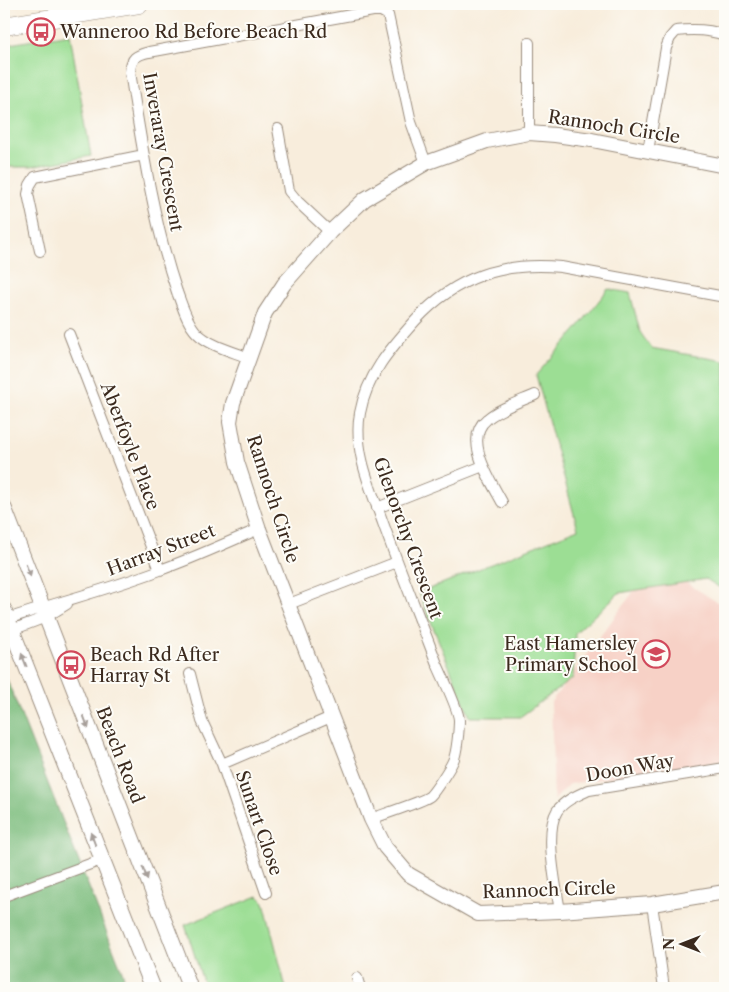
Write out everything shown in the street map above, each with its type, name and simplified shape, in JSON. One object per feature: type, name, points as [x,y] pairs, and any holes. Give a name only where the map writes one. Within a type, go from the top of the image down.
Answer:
[{"type":"highway","points":[[4,26],[139,4]]},
{"type":"main road","name":"Beach Road","points":[[4,508],[190,988]]},
{"type":"main road","points":[[8,619],[153,988]]},
{"type":"street","name":"Inveraray Crescent","points":[[249,358],[204,339],[195,332],[182,305],[166,258],[144,155],[130,72],[134,57],[177,47],[373,11],[382,11],[388,15],[390,20],[411,122],[426,164]]},
{"type":"street","points":[[648,151],[666,48],[670,38],[676,31],[694,29],[712,30],[725,35]]},
{"type":"street","points":[[529,43],[529,133]]},
{"type":"street","points":[[278,129],[289,190],[298,202],[330,232]]},
{"type":"street","name":"Rannoch Circle","points":[[725,166],[592,140],[529,133],[487,141],[426,164],[365,199],[330,232],[284,284],[265,313],[233,403],[230,422],[237,462],[259,530],[371,819],[385,847],[408,874],[478,914],[560,911],[652,904],[725,892]]},
{"type":"street","points":[[40,251],[28,194],[30,185],[35,177],[144,155]]},
{"type":"street","name":"Glenorchy Crescent","points":[[371,819],[430,797],[454,760],[459,718],[396,562],[364,468],[359,439],[360,414],[368,385],[390,348],[422,313],[446,293],[472,278],[505,267],[535,264],[561,266],[725,297]]},
{"type":"street","name":"Aberfoyle Place","points":[[69,334],[160,570]]},
{"type":"street","points":[[502,502],[483,466],[476,442],[478,430],[485,420],[496,412],[535,395]]},
{"type":"street","points":[[377,508],[483,466]]},
{"type":"street","name":"Harray Street","points":[[8,619],[44,612],[160,570],[259,530]]},
{"type":"street","points":[[289,604],[396,562]]},
{"type":"street","name":"Sunart Close","points":[[190,674],[202,721],[222,764],[266,893]]},
{"type":"street","name":"Sunart Close","points":[[222,764],[331,717]]},
{"type":"street","name":"Doon Way","points":[[560,911],[553,868],[551,832],[557,811],[566,802],[590,790],[725,768]]},
{"type":"street","points":[[4,896],[102,860]]},
{"type":"street","points":[[652,904],[664,988]]},
{"type":"shaded area","name":"East Hamersley Primary School","points":[[655,563],[725,607],[725,761],[570,784],[554,800],[551,702]]},
{"type":"green space","points":[[70,34],[91,156],[31,167],[4,167],[4,45]]},
{"type":"green space","points":[[608,289],[630,293],[640,332],[651,348],[725,361],[725,591],[706,579],[619,593],[575,633],[573,678],[520,717],[470,717],[419,593],[578,529],[536,375],[576,330]]},
{"type":"green space","points":[[4,672],[122,971],[127,988],[4,988]]},
{"type":"green space","points":[[258,896],[264,902],[286,988],[205,988],[185,925]]},
{"type":"place","name":"Wanneroo Rd Before Beach Rd","points":[[41,32]]},
{"type":"place","name":"East Hamersley Primary School","points":[[656,654]]},
{"type":"place","name":"Beach Rd After Harray St","points":[[71,665]]}]
